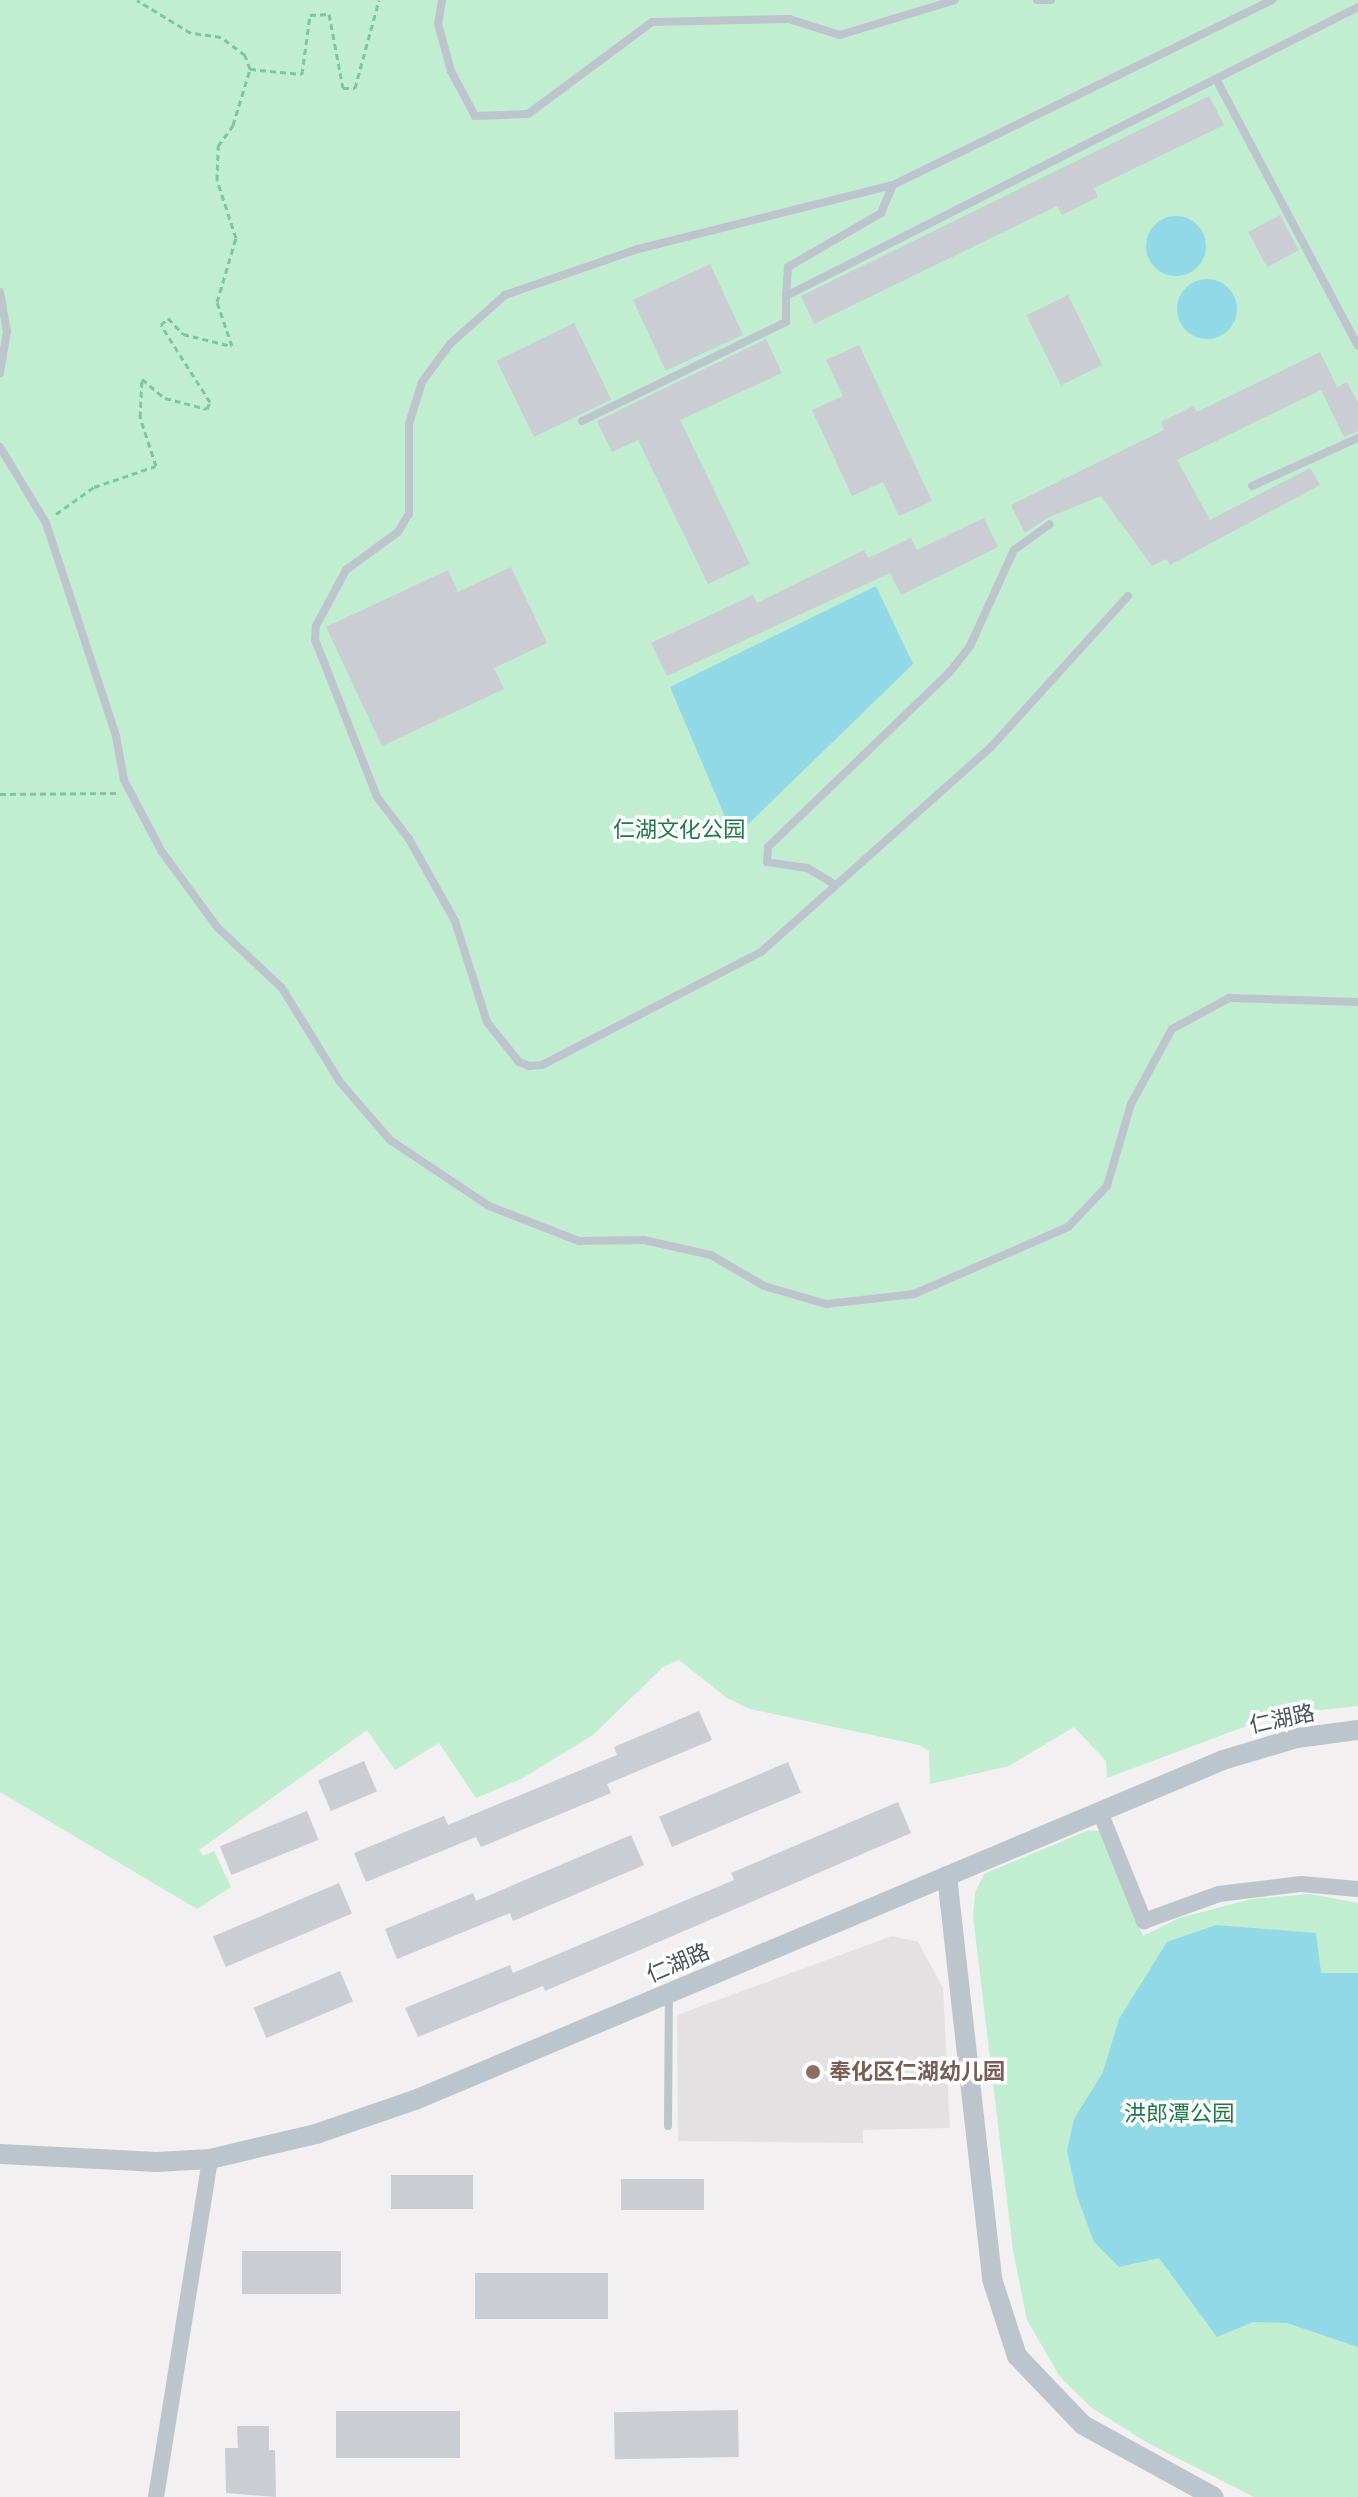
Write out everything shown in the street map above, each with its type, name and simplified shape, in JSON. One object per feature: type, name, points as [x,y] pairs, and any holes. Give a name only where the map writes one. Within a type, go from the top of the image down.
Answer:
[{"type":"street","name":"仁湖路","points":[[0,2154],[157,2162],[210,2159],[290,2142],[415,2100],[1247,1751],[1358,1730]]},
{"type":"street","points":[[1100,1812],[1144,1921],[1219,1894],[1301,1884],[1358,1889]]},
{"type":"street","points":[[947,1876],[992,2279],[1017,2356],[1083,2425],[1214,2497]]},
{"type":"street","points":[[156,2497],[210,2159]]},
{"type":"lane","points":[[442,0],[438,24],[451,71],[475,116],[528,114],[652,22],[789,19],[840,35],[955,0]]},
{"type":"lane","points":[[1037,0],[1051,0]]},
{"type":"lane","points":[[1128,596],[991,747],[738,968],[542,1065],[519,1062],[487,1022],[455,921],[368,777],[315,640],[316,626],[346,570],[398,532],[409,514],[413,402],[450,344],[483,309],[505,295],[638,249],[893,185],[1272,0]]},
{"type":"lane","points":[[786,296],[1358,7]]},
{"type":"lane","points":[[1216,79],[1358,346]]},
{"type":"lane","points":[[582,421],[786,322],[788,267],[881,213],[893,185]]},
{"type":"lane","points":[[0,292],[7,331],[0,373]]},
{"type":"lane","points":[[1252,486],[1358,438]]},
{"type":"lane","points":[[0,447],[46,523],[128,788],[162,852],[217,927],[282,988],[340,1082],[390,1140],[489,1206],[579,1241],[644,1240],[711,1255],[764,1286],[826,1304],[914,1294],[1068,1227],[1107,1186],[1131,1104],[1172,1029],[1229,998],[1358,1002]]},
{"type":"lane","points":[[834,884],[807,868],[767,862],[768,847],[949,673],[970,646],[1014,550],[1050,524]]},
{"type":"lane","points":[[668,2126],[669,1993]]},
{"type":"path","points":[[46,523],[94,487],[156,466],[140,417],[142,379],[182,404],[207,409],[210,402],[161,325],[168,318],[183,334],[224,348],[232,346],[217,302],[236,238],[217,180],[218,146],[233,125],[250,69],[245,55],[221,37],[191,33],[137,0]]},
{"type":"path","points":[[250,69],[302,74],[310,15],[329,14],[343,88],[355,88],[379,0]]},
{"type":"path","points":[[0,794],[109,796],[128,788]]},
{"type":"shaded area","name":"奉化区仁湖幼儿园","points":[[892,1936],[918,1942],[943,1988],[950,2128],[863,2130],[863,2143],[678,2141],[677,2015]]},
{"type":"green space","name":"仁湖文化公园","points":[[0,0],[1358,0],[1358,1706],[1276,1715],[1107,1778],[1106,1761],[1074,1727],[1009,1766],[930,1784],[929,1751],[919,1745],[750,1709],[727,1698],[679,1660],[663,1667],[593,1735],[521,1779],[476,1798],[439,1743],[395,1770],[367,1730],[199,1850],[203,1856],[214,1851],[231,1887],[197,1909],[0,1792]]},
{"type":"green space","name":"洪郎潭公园","points":[[1089,1830],[1100,1831],[1143,1936],[1179,1918],[1252,1899],[1310,1894],[1358,1903],[1358,2497],[1254,2497],[1146,2442],[1092,2408],[1060,2377],[1027,2320],[1013,2250],[973,1916],[975,1893],[984,1874]]},
{"type":"water","points":[[1176,216],[1197,225],[1206,246],[1197,267],[1176,276],[1155,267],[1146,246],[1155,225]]},
{"type":"water","points":[[1207,279],[1228,288],[1237,309],[1228,330],[1207,339],[1186,330],[1177,309],[1186,288]]},
{"type":"water","points":[[876,586],[913,664],[734,838],[670,687]]},
{"type":"water","points":[[1216,1925],[1316,1933],[1321,1973],[1358,1973],[1358,2347],[1287,2323],[1253,2322],[1217,2337],[1159,2258],[1119,2267],[1094,2242],[1077,2196],[1067,2151],[1074,2119],[1103,2072],[1119,2019],[1167,1942]]},
{"type":"building","points":[[1209,96],[1224,125],[1094,188],[1098,197],[1062,215],[1057,206],[814,324],[801,296]]},
{"type":"building","points":[[1280,215],[1299,250],[1267,267],[1248,232]]},
{"type":"building","points":[[710,264],[743,335],[666,371],[633,300]]},
{"type":"building","points":[[1068,295],[1102,365],[1061,385],[1027,315]]},
{"type":"building","points":[[574,323],[611,399],[534,437],[497,361]]},
{"type":"building","points":[[766,339],[782,373],[680,420],[750,564],[708,584],[638,440],[612,452],[597,421]]},
{"type":"building","points":[[859,345],[932,501],[899,516],[883,482],[852,496],[812,410],[843,396],[826,360]]},
{"type":"building","points":[[1320,352],[1337,387],[1347,382],[1358,403],[1358,431],[1344,437],[1321,390],[1177,460],[1210,520],[1310,468],[1320,485],[1170,565],[1166,559],[1152,566],[1101,496],[1047,518],[1025,533],[1011,505],[1164,430],[1161,422],[1194,406],[1197,412]]},
{"type":"building","points":[[984,518],[998,547],[901,595],[890,573],[667,676],[651,643],[753,595],[757,603],[864,550],[868,558],[911,538],[917,550]]},
{"type":"building","points":[[511,567],[547,643],[494,668],[504,689],[382,746],[326,627],[448,570],[458,592]]},
{"type":"building","points":[[699,1711],[712,1740],[607,1784],[611,1793],[481,1847],[476,1837],[366,1882],[354,1853],[444,1816],[448,1825],[617,1755],[614,1747]]},
{"type":"building","points":[[364,1761],[377,1791],[331,1811],[318,1781]]},
{"type":"building","points":[[788,1762],[801,1792],[672,1847],[659,1817]]},
{"type":"building","points":[[898,1802],[911,1833],[545,1991],[543,1986],[418,2037],[405,2008],[510,1965],[513,1973],[734,1880],[731,1873]]},
{"type":"building","points":[[307,1811],[319,1840],[231,1875],[220,1846]]},
{"type":"building","points":[[631,1835],[644,1865],[513,1921],[510,1913],[397,1959],[385,1929],[473,1893],[476,1901]]},
{"type":"building","points":[[339,1883],[352,1913],[226,1967],[213,1937]]},
{"type":"building","points":[[340,1971],[353,2001],[266,2038],[253,2008]]},
{"type":"building","points":[[391,2175],[473,2175],[473,2209],[391,2209]]},
{"type":"building","points":[[621,2179],[704,2179],[704,2210],[621,2210]]},
{"type":"building","points":[[242,2251],[341,2251],[341,2294],[242,2294]]},
{"type":"building","points":[[475,2273],[608,2273],[608,2319],[475,2319]]},
{"type":"building","points":[[738,2410],[739,2457],[615,2459],[614,2412]]},
{"type":"building","points":[[336,2411],[460,2411],[460,2458],[336,2458]]},
{"type":"building","points":[[237,2426],[269,2426],[269,2450],[275,2450],[276,2497],[226,2493],[225,2448],[238,2448]]},
{"type":"place","name":"奉化区仁湖幼儿园","points":[[813,2072]]}]
